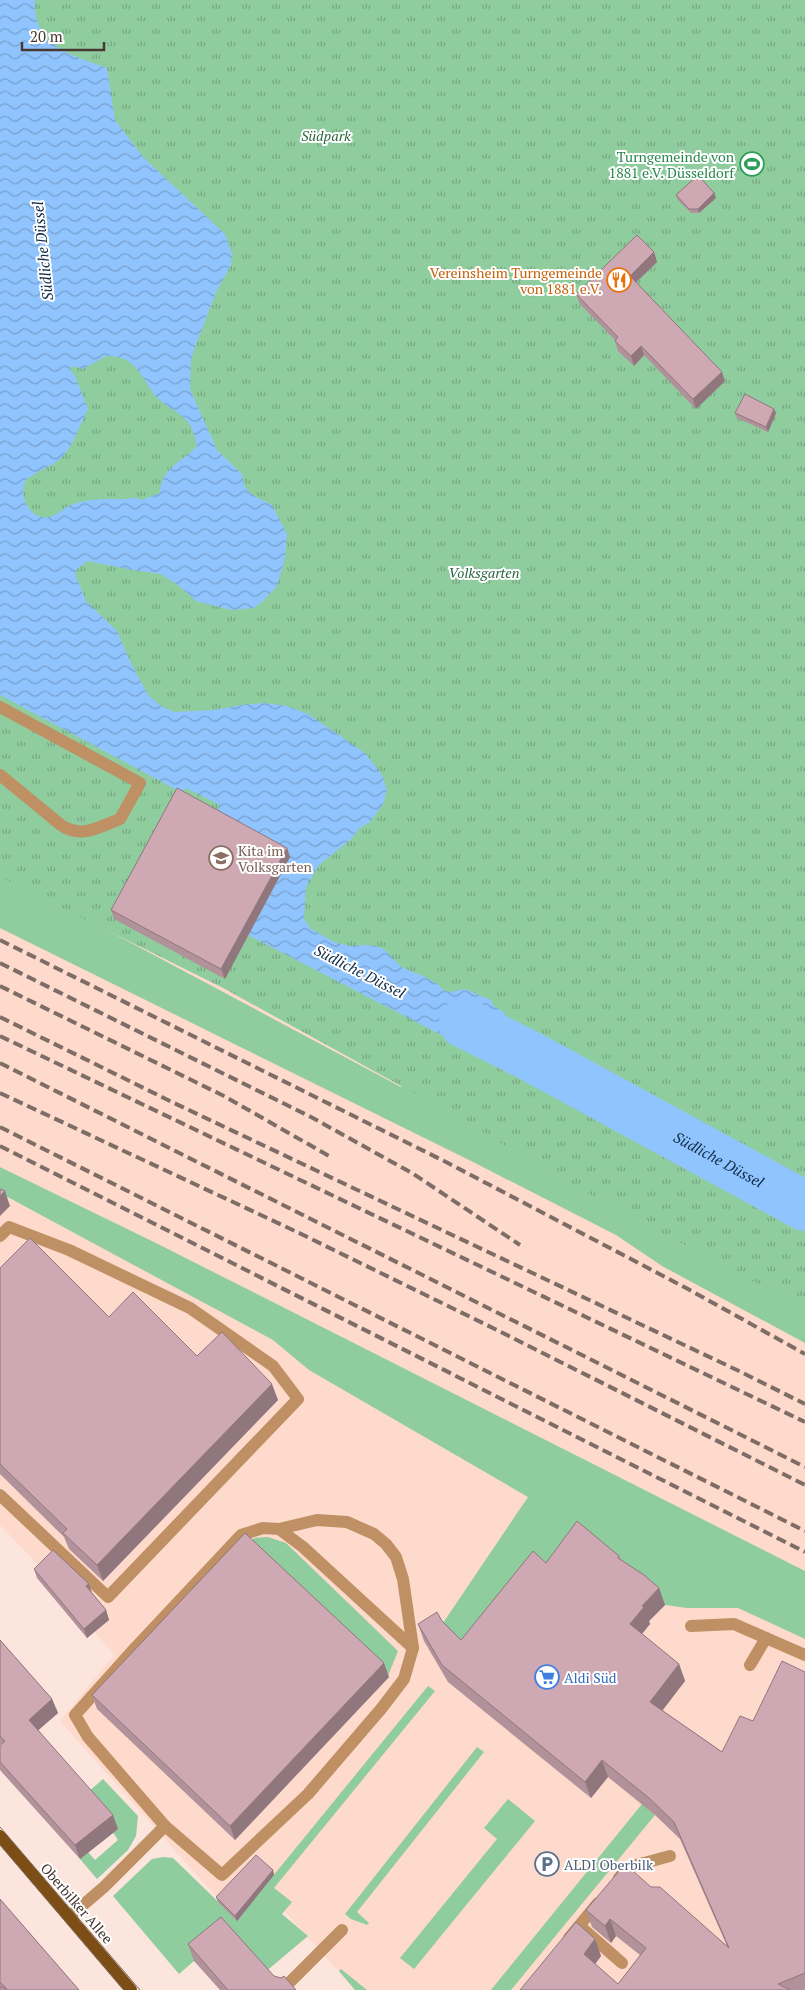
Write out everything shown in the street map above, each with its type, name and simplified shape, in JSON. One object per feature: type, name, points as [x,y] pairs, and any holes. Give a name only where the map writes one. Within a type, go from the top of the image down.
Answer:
[{"type":"main road","name":"Oberbilker Allee","points":[[0,1836],[131,1990]]},
{"type":"street","points":[[0,707],[140,783],[120,819],[80,833],[70,831],[61,825],[0,775]]},
{"type":"street","points":[[0,1236],[9,1227],[69,1250],[190,1308],[273,1366],[298,1399],[108,1597],[0,1495]]},
{"type":"street","points":[[317,1520],[347,1522],[374,1534],[386,1544],[396,1557],[403,1578],[413,1648],[404,1679],[381,1709],[308,1794],[222,1875],[165,1826],[88,1737],[75,1715],[241,1535],[263,1528],[278,1529],[317,1520]]},
{"type":"street","points":[[278,1529],[303,1547],[413,1648]]},
{"type":"street","points":[[691,1626],[734,1624],[805,1655]]},
{"type":"street","points":[[750,1665],[766,1638]]},
{"type":"street","points":[[70,1917],[104,1887],[165,1826]]},
{"type":"street","points":[[562,1947],[628,1867],[670,1856]]},
{"type":"street","points":[[579,1926],[622,1962]]},
{"type":"street","points":[[285,1987],[342,1930]]},
{"type":"shaded area","points":[[0,877],[223,988],[805,1309],[805,1571],[156,1243],[0,1167]]},
{"type":"shaded area","points":[[0,1194],[535,1474],[805,1609],[805,1990],[355,1990],[264,1888],[236,1919],[60,1721],[114,1655],[40,1567],[0,1525]]},
{"type":"green space","name":"Volksgarten","points":[[0,0],[805,0],[805,1309],[561,1179],[461,1119],[223,988],[0,877]]},
{"type":"green space","points":[[0,873],[401,1087],[411,1074],[805,1287],[805,1343],[662,1266],[616,1235],[473,1162],[0,928]]},
{"type":"green space","points":[[0,1167],[156,1243],[805,1571],[805,1639],[738,1608],[687,1608],[665,1605],[583,1538],[479,1668],[443,1623],[528,1497],[309,1370],[273,1340],[0,1193]]},
{"type":"green space","points":[[268,1537],[286,1543],[398,1651],[388,1676],[247,1545],[254,1538]]},
{"type":"green space","points":[[428,1686],[435,1691],[274,1888],[292,1902],[282,1914],[308,1936],[264,1973],[194,1961],[179,1974],[113,1896],[152,1859],[173,1858],[237,1920]]},
{"type":"green space","points":[[477,1747],[484,1752],[357,1912],[369,1923],[367,1925],[351,1919],[345,1914]]},
{"type":"green space","points":[[103,1779],[138,1816],[136,1836],[128,1850],[97,1879],[80,1859],[88,1852],[95,1860],[118,1840],[87,1793]]},
{"type":"green space","points":[[508,1799],[535,1821],[414,1969],[400,1958],[497,1839],[484,1828]]},
{"type":"green space","points":[[642,1804],[655,1815],[511,1990],[491,1990]]},
{"type":"green space","points":[[341,1969],[367,1990],[355,1990],[339,1971]]},
{"type":"water","points":[[0,0],[35,0],[36,16],[40,29],[47,39],[68,53],[107,68],[115,120],[143,157],[225,234],[232,254],[231,265],[216,292],[195,347],[191,360],[190,389],[217,450],[242,474],[244,485],[249,492],[272,505],[287,534],[285,558],[277,586],[254,608],[231,610],[196,601],[161,574],[88,561],[78,568],[75,574],[86,601],[117,631],[148,695],[161,706],[174,712],[215,710],[264,703],[287,706],[308,714],[365,753],[382,775],[387,790],[383,804],[370,822],[360,828],[350,840],[319,865],[306,887],[304,919],[310,928],[334,942],[350,946],[376,946],[384,949],[401,967],[425,977],[439,985],[443,990],[449,992],[465,989],[491,1000],[494,1006],[502,1011],[533,1041],[515,1073],[248,935],[290,857],[215,816],[220,805],[186,788],[183,792],[177,790],[0,695]],"holes":[[[106,356],[126,360],[136,368],[154,394],[189,423],[197,446],[168,471],[161,484],[160,493],[142,500],[136,498],[88,500],[71,505],[57,514],[48,517],[36,515],[31,511],[25,500],[25,482],[65,454],[88,409],[75,376],[70,369],[72,366],[83,369]]]},
{"type":"building","points":[[698,175],[714,193],[698,209],[689,209],[676,195]]},
{"type":"building","points":[[637,235],[654,252],[630,276],[722,372],[693,399],[641,346],[631,356],[615,341],[618,337],[576,294]]},
{"type":"building","points":[[745,394],[774,409],[766,427],[735,413]]},
{"type":"building","points":[[177,788],[287,848],[221,969],[111,910]]},
{"type":"building","points":[[0,1189],[5,1191],[0,1196]]},
{"type":"building","points":[[30,1238],[109,1317],[133,1292],[197,1356],[222,1332],[272,1384],[97,1565],[63,1533],[67,1529],[0,1464],[0,1268]]},
{"type":"building","points":[[577,1521],[619,1556],[618,1558],[644,1575],[659,1588],[642,1606],[644,1607],[630,1624],[679,1664],[650,1702],[722,1752],[740,1716],[753,1721],[782,1661],[805,1672],[805,1973],[778,1984],[790,1990],[520,1990],[576,1922],[595,1939],[584,1954],[618,1984],[646,1948],[610,1919],[605,1926],[586,1910],[625,1864],[651,1887],[660,1887],[729,1948],[674,1822],[649,1798],[602,1760],[585,1782],[442,1665],[418,1624],[437,1612],[442,1621],[461,1640],[533,1551],[546,1563]]},
{"type":"building","points":[[245,1533],[384,1663],[230,1826],[92,1695]]},
{"type":"building","points":[[53,1550],[89,1584],[86,1586],[106,1610],[84,1629],[34,1569]]},
{"type":"building","points":[[0,1640],[52,1699],[29,1720],[113,1815],[75,1845],[0,1762],[0,1746],[5,1741],[0,1736]]},
{"type":"building","points":[[256,1855],[273,1870],[235,1916],[216,1897]]},
{"type":"building","points":[[0,1899],[79,1990],[0,1990],[0,1987],[7,1989],[0,1982]]},
{"type":"building","points":[[221,1917],[274,1976],[281,1978],[284,1976],[296,1990],[228,1990],[188,1944]]},
{"type":"waterway","name":"Südliche Düssel","points":[[464,1023],[530,1056],[805,1206]]},
{"type":"tram line","points":[[0,1827],[140,1990]]},
{"type":"tram line","points":[[0,1845],[124,1990]]},
{"type":"railway","points":[[0,940],[446,1162],[688,1289],[805,1354]]},
{"type":"railway","points":[[0,963],[311,1117],[412,1173],[520,1245]]},
{"type":"railway","points":[[0,986],[224,1096],[329,1156]]},
{"type":"railway","points":[[0,1017],[174,1103],[805,1404]]},
{"type":"railway","points":[[0,1036],[805,1422]]},
{"type":"railway","points":[[0,1063],[805,1467]]},
{"type":"railway","points":[[0,1093],[295,1231],[805,1485]]},
{"type":"railway","points":[[0,1127],[805,1531]]},
{"type":"railway","points":[[0,1146],[805,1552]]},
{"type":"place","name":"Turngemeinde von 1881 e.V. Düsseldorf","points":[[752,164]]},
{"type":"place","name":"Vereinsheim Turngemeinde von 1881 e.V.","points":[[619,280]]},
{"type":"place","name":"Kita im Volksgarten","points":[[221,858]]},
{"type":"place","name":"Aldi Süd","points":[[547,1677]]},
{"type":"place","name":"ALDI Oberbilk","points":[[547,1864]]},
{"type":"park label","name":"Südpark","points":[[326,135]]}]
